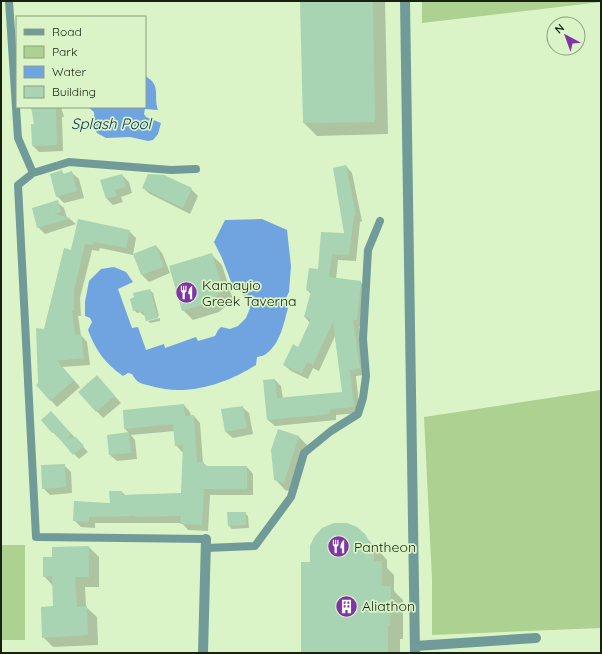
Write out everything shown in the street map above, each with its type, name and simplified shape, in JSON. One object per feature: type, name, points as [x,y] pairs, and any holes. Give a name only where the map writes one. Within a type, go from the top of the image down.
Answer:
[{"type":"street","points":[[405,1],[415,649],[536,638]]},
{"type":"street","points":[[203,653],[206,544]]},
{"type":"lane","points":[[9,1],[16,108]]},
{"type":"lane","points":[[16,108],[18,138],[33,173]]},
{"type":"lane","points":[[196,169],[172,170],[69,162],[33,173],[18,185],[36,537],[255,546],[290,497],[304,453],[331,431],[358,414],[363,398],[366,376],[363,339],[368,250],[380,221]]},
{"type":"green space","points":[[422,1],[601,1],[601,2],[422,23]]},
{"type":"green space","points":[[601,390],[601,628],[432,635],[432,579],[424,417]]},
{"type":"green space","points":[[1,545],[25,545],[25,640],[1,640]]},
{"type":"water","name":"Splash Pool","points":[[146,77],[154,83],[158,110],[145,109],[144,114],[146,117],[161,123],[158,134],[153,140],[148,141],[130,137],[106,138],[97,133],[95,128],[94,112],[89,108],[146,108]]},
{"type":"water","points":[[262,219],[287,230],[291,266],[289,292],[284,302],[288,308],[281,333],[271,350],[265,355],[257,357],[256,365],[219,383],[206,387],[178,390],[142,384],[136,380],[132,374],[128,373],[123,376],[106,361],[94,344],[88,330],[92,322],[90,318],[85,316],[85,302],[89,281],[101,269],[114,267],[126,272],[133,282],[118,289],[132,328],[138,327],[146,350],[164,344],[165,348],[196,337],[198,341],[215,336],[221,327],[230,329],[238,326],[246,318],[250,308],[246,298],[238,289],[233,287],[214,242],[225,220]]},
{"type":"building","points":[[300,1],[373,1],[375,122],[303,123]]},
{"type":"building","points":[[31,108],[56,108],[57,145],[32,146],[31,124],[34,124]]},
{"type":"building","points":[[346,165],[356,215],[354,216],[349,255],[332,254],[329,277],[361,281],[357,320],[353,320],[360,368],[350,370],[354,407],[330,409],[330,414],[267,420],[263,380],[275,379],[277,398],[342,392],[333,322],[313,365],[307,362],[302,373],[283,365],[293,344],[298,347],[311,319],[304,317],[311,291],[306,290],[309,268],[318,269],[321,232],[344,233],[333,168]]},
{"type":"building","points":[[62,170],[63,174],[72,171],[77,191],[56,197],[50,174]]},
{"type":"building","points":[[122,174],[126,187],[115,190],[117,196],[106,199],[100,180]]},
{"type":"building","points":[[148,174],[164,175],[192,188],[183,208],[142,188]]},
{"type":"building","points":[[58,200],[61,212],[54,214],[71,218],[37,228],[32,208]]},
{"type":"building","points":[[78,219],[130,230],[126,248],[93,242],[93,245],[85,244],[74,291],[74,310],[72,310],[75,335],[81,334],[84,358],[57,361],[74,380],[50,401],[36,385],[38,383],[36,328],[44,329],[64,248],[71,250]]},
{"type":"building","points":[[156,245],[164,267],[141,275],[133,254]]},
{"type":"building","points":[[212,253],[223,290],[209,303],[182,311],[169,266]]},
{"type":"building","points":[[150,289],[158,318],[146,321],[143,311],[139,313],[138,309],[133,311],[130,299],[134,297],[133,293]]},
{"type":"building","points":[[97,375],[115,396],[96,412],[78,392]]},
{"type":"building","points":[[184,404],[185,416],[194,415],[197,462],[204,462],[204,466],[247,466],[247,489],[204,489],[202,525],[180,524],[181,516],[89,517],[89,522],[73,521],[74,501],[110,503],[109,491],[122,491],[122,495],[181,493],[183,445],[175,446],[173,424],[124,429],[123,410]]},
{"type":"building","points":[[243,406],[247,428],[225,432],[221,409]]},
{"type":"building","points":[[51,411],[71,434],[66,439],[76,437],[84,446],[73,455],[54,432],[52,433],[41,420]]},
{"type":"building","points":[[278,429],[299,436],[284,483],[274,480],[271,450]]},
{"type":"building","points":[[129,432],[131,453],[109,455],[107,435]]},
{"type":"building","points":[[65,464],[66,487],[42,489],[41,465]]},
{"type":"building","points":[[227,512],[246,512],[246,525],[228,526]]},
{"type":"building","name":"Aliathon","points":[[334,523],[347,523],[357,527],[365,534],[371,545],[374,546],[374,561],[382,561],[382,586],[391,586],[390,626],[388,626],[388,653],[301,653],[301,562],[310,562],[310,546],[314,537],[322,528]]},
{"type":"building","points":[[89,546],[89,577],[75,577],[77,607],[87,606],[88,635],[42,638],[41,607],[53,606],[52,576],[43,577],[43,557],[52,557],[52,547]]},
{"type":"place","name":"Kamayio Greek Taverna","points":[[187,293]]},
{"type":"place","name":"Pantheon","points":[[339,547]]},
{"type":"place","name":"Aliathon","points":[[346,606]]}]
